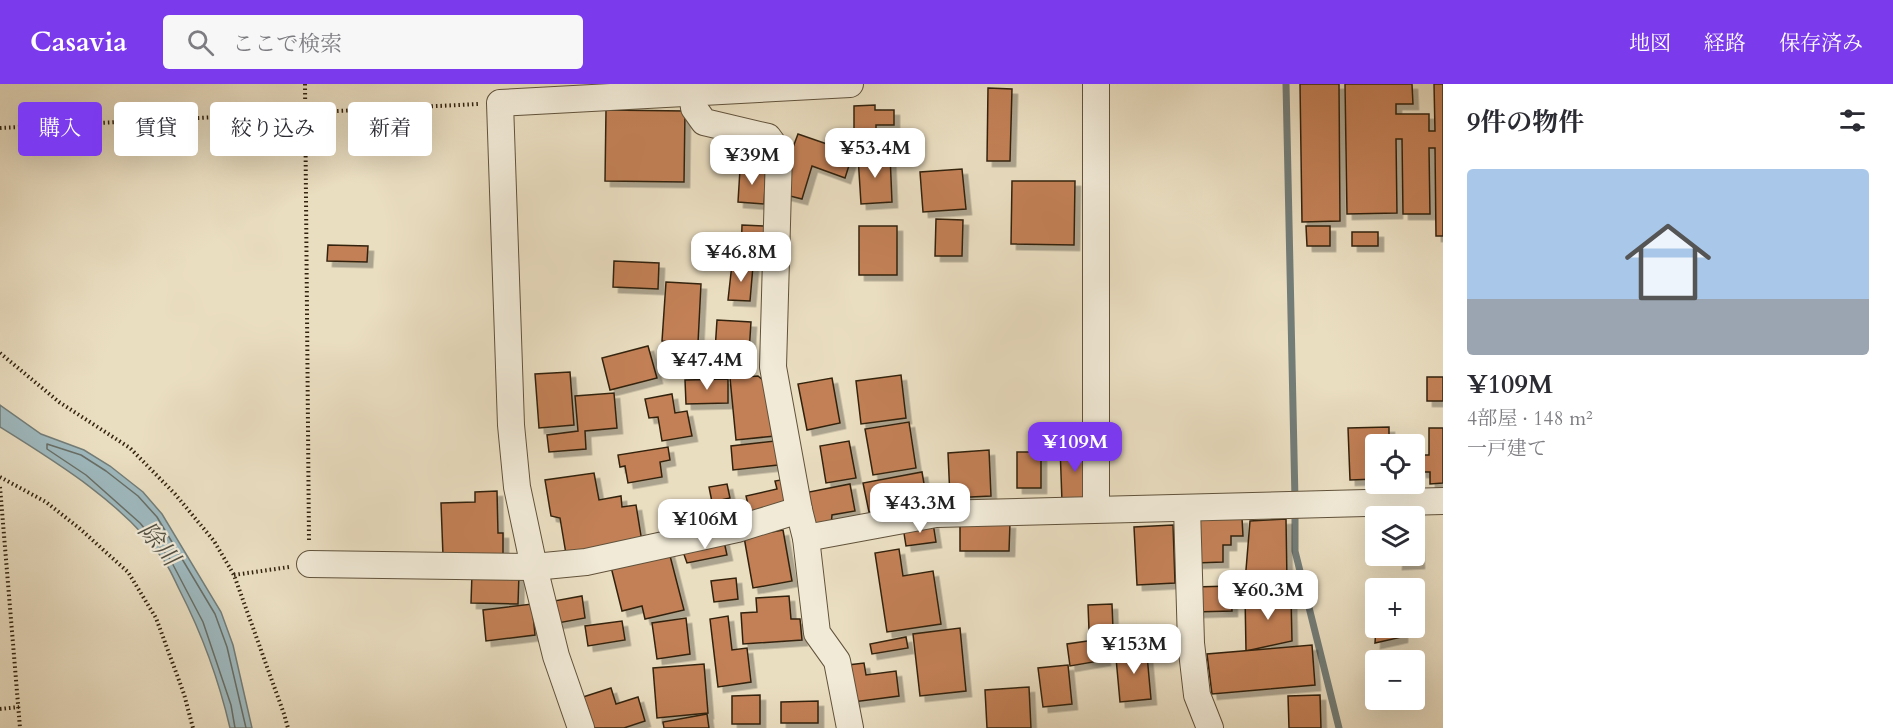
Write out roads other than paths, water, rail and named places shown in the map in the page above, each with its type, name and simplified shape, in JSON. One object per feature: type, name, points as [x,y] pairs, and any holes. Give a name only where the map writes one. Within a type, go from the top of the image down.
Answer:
[{"type":"street","points":[[581,728],[556,656],[517,487],[511,425],[500,103],[691,88],[850,84]]},
{"type":"street","points":[[1096,84],[1096,509]]},
{"type":"street","points":[[691,88],[694,108],[705,122],[768,137],[779,152],[773,366],[806,538],[817,633],[837,661],[850,728]]},
{"type":"street","points":[[806,538],[936,514],[1443,501]]},
{"type":"street","points":[[1187,508],[1191,644],[1197,695],[1210,728]]},
{"type":"street","points":[[310,564],[534,567],[586,562],[737,529],[799,510]]},
{"type":"water","name":"除川","points":[[0,405],[41,434],[84,450],[110,466],[143,492],[162,514],[221,612],[233,645],[252,728],[230,728],[221,693],[196,624],[169,569],[149,541],[131,522],[90,487],[0,427]]},
{"type":"waterway","points":[[1286,84],[1295,500]]},
{"type":"waterway","points":[[1295,511],[1295,551],[1339,728]]}]
